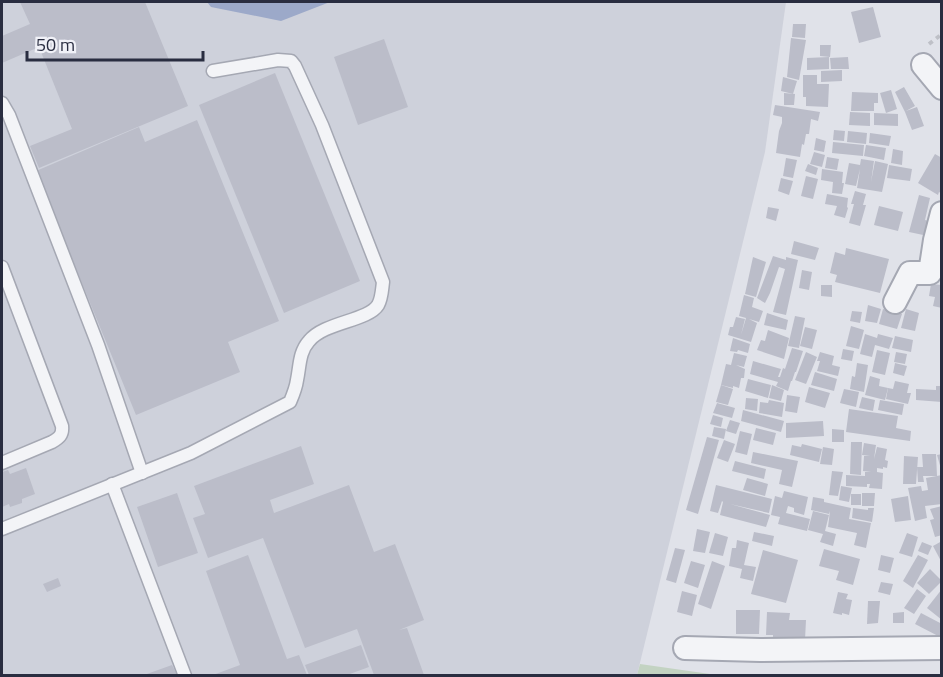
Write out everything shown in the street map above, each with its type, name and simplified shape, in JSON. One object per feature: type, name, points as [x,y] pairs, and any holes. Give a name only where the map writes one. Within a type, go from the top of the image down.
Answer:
[{"type":"street","points":[[923,65],[942,88]]},
{"type":"street","points":[[895,302],[910,273],[930,273],[942,213]]},
{"type":"street","points":[[685,648],[760,650],[942,648]]},
{"type":"lane","points":[[2,529],[191,453],[290,402],[297,383],[302,350],[310,339],[322,330],[371,312],[378,305],[382,282],[321,125],[295,66],[291,61],[278,60],[213,71]]},
{"type":"lane","points":[[2,103],[9,115],[98,345],[142,473]]},
{"type":"lane","points":[[2,267],[62,426],[59,438],[52,442],[2,460]]},
{"type":"lane","points":[[112,484],[185,675]]},
{"type":"shaded area","points":[[2,2],[786,2],[765,152],[637,675],[2,675]]},
{"type":"green space","points":[[640,664],[717,675],[637,675]]},
{"type":"water","points":[[207,2],[330,2],[281,21],[211,7]]},
{"type":"building","points":[[20,2],[145,2],[188,106],[39,168],[30,146],[72,129],[39,47],[2,63],[2,36],[30,24]]},
{"type":"building","points":[[873,7],[881,37],[859,43],[851,12]]},
{"type":"building","points":[[793,24],[806,24],[805,38],[792,37]]},
{"type":"building","points":[[791,38],[806,40],[799,80],[787,77]]},
{"type":"building","points":[[384,39],[408,107],[358,125],[334,57]]},
{"type":"building","points":[[820,45],[831,45],[830,57],[820,56]]},
{"type":"building","points":[[829,57],[829,69],[807,70],[807,58]]},
{"type":"building","points":[[848,57],[849,69],[831,69],[830,58]]},
{"type":"building","points":[[842,70],[842,81],[821,82],[821,71]]},
{"type":"building","points":[[275,73],[360,281],[284,313],[199,105]]},
{"type":"building","points":[[803,75],[817,75],[817,84],[829,84],[828,107],[806,106],[806,97],[803,97]]},
{"type":"building","points":[[783,77],[797,81],[793,94],[781,91]]},
{"type":"building","points":[[904,87],[915,106],[906,111],[917,107],[924,126],[912,130],[895,92]]},
{"type":"building","points":[[891,90],[897,109],[886,113],[880,93]]},
{"type":"building","points":[[852,92],[878,93],[878,103],[874,103],[874,111],[851,111]]},
{"type":"building","points":[[784,93],[795,94],[794,105],[784,105]]},
{"type":"building","points":[[775,105],[820,112],[818,121],[811,119],[809,134],[806,134],[804,145],[802,144],[800,157],[776,153],[782,117],[773,115]]},
{"type":"building","points":[[850,112],[870,113],[870,126],[849,125]]},
{"type":"building","points":[[874,113],[898,114],[898,126],[874,125]]},
{"type":"building","points":[[197,120],[279,321],[228,342],[240,372],[136,415],[36,171],[139,127],[145,142]]},
{"type":"building","points":[[834,130],[845,131],[844,141],[833,140]]},
{"type":"building","points":[[848,131],[867,133],[866,144],[847,142]]},
{"type":"building","points":[[870,133],[891,136],[889,146],[869,143]]},
{"type":"building","points":[[816,138],[826,141],[824,152],[814,150]]},
{"type":"building","points":[[833,142],[864,145],[863,156],[832,153]]},
{"type":"building","points":[[866,145],[886,148],[884,160],[864,156]]},
{"type":"building","points":[[893,149],[903,151],[902,165],[891,163]]},
{"type":"building","points":[[814,152],[825,155],[822,167],[810,164]]},
{"type":"building","points":[[935,154],[942,158],[942,194],[939,192],[938,195],[918,183]]},
{"type":"building","points":[[827,157],[839,159],[837,170],[825,168]]},
{"type":"building","points":[[786,158],[797,160],[793,178],[783,176]]},
{"type":"building","points":[[861,159],[874,161],[871,182],[875,161],[888,164],[882,192],[857,188],[860,169],[856,186],[845,184],[849,163],[860,165]]},
{"type":"building","points":[[808,164],[818,168],[816,175],[805,171]]},
{"type":"building","points":[[889,165],[912,169],[910,181],[887,178]]},
{"type":"building","points":[[822,169],[843,172],[842,194],[832,193],[833,182],[821,180]]},
{"type":"building","points":[[806,176],[818,179],[813,199],[801,196]]},
{"type":"building","points":[[781,178],[793,181],[789,195],[778,191]]},
{"type":"building","points":[[855,191],[866,194],[863,205],[866,205],[860,226],[849,223]]},
{"type":"building","points":[[827,194],[848,198],[845,218],[834,215],[837,206],[825,204]]},
{"type":"building","points":[[919,195],[930,198],[925,220],[932,222],[928,236],[909,232]]},
{"type":"building","points":[[879,206],[903,212],[898,231],[874,225]]},
{"type":"building","points":[[768,207],[779,209],[776,221],[766,218]]},
{"type":"building","points":[[794,241],[819,248],[815,260],[791,254]]},
{"type":"building","points":[[846,248],[889,259],[880,293],[835,282],[837,275],[830,273],[835,252],[845,255]]},
{"type":"building","points":[[773,256],[786,260],[786,257],[798,260],[786,315],[773,312],[785,269],[779,267],[765,303],[757,298]]},
{"type":"building","points":[[753,257],[766,262],[756,297],[745,294]]},
{"type":"building","points":[[802,270],[812,272],[809,290],[799,288]]},
{"type":"building","points":[[931,284],[942,285],[942,308],[933,306],[935,297],[929,296]]},
{"type":"building","points":[[821,285],[832,285],[832,297],[821,296]]},
{"type":"building","points":[[744,295],[754,298],[752,307],[763,311],[759,322],[749,319],[757,323],[751,342],[728,335],[736,317],[745,319],[741,335],[746,318],[739,316]]},
{"type":"building","points":[[868,305],[881,309],[877,323],[865,321]]},
{"type":"building","points":[[883,309],[902,314],[897,329],[879,324]]},
{"type":"building","points":[[906,309],[919,313],[915,331],[901,328]]},
{"type":"building","points":[[852,311],[862,312],[860,323],[850,321]]},
{"type":"building","points":[[767,313],[788,320],[786,330],[764,325]]},
{"type":"building","points":[[795,316],[805,318],[799,348],[788,346]]},
{"type":"building","points":[[851,326],[864,330],[859,349],[846,346]]},
{"type":"building","points":[[805,327],[817,330],[812,349],[800,346]]},
{"type":"building","points":[[768,330],[789,338],[784,359],[757,350],[761,340],[765,341]]},
{"type":"building","points":[[865,334],[877,338],[878,334],[893,338],[889,349],[875,345],[872,357],[860,354]]},
{"type":"building","points":[[895,336],[913,340],[911,352],[892,348]]},
{"type":"building","points":[[733,338],[750,344],[748,353],[738,350],[737,352],[730,351]]},
{"type":"building","points":[[792,348],[803,351],[788,391],[776,386],[778,382],[750,374],[753,361],[781,369],[778,377],[780,377]]},
{"type":"building","points":[[843,349],[854,351],[852,361],[841,359]]},
{"type":"building","points":[[877,350],[890,353],[885,375],[872,372]]},
{"type":"building","points":[[806,352],[817,357],[806,384],[795,380]]},
{"type":"building","points":[[820,352],[834,356],[832,365],[840,367],[838,376],[817,371]]},
{"type":"building","points":[[896,352],[907,354],[905,364],[894,362]]},
{"type":"building","points":[[734,353],[747,356],[744,367],[736,365],[745,369],[739,388],[721,385],[726,364],[731,365]]},
{"type":"building","points":[[857,363],[868,365],[864,392],[850,389]]},
{"type":"building","points":[[895,363],[907,366],[904,376],[893,373]]},
{"type":"building","points":[[815,372],[837,379],[834,391],[811,385]]},
{"type":"building","points":[[870,376],[880,379],[879,386],[888,388],[885,400],[865,395]]},
{"type":"building","points":[[748,379],[771,385],[768,398],[745,391]]},
{"type":"building","points":[[895,381],[909,384],[907,393],[911,393],[908,404],[886,399],[888,388],[893,389]]},
{"type":"building","points":[[721,385],[733,389],[728,405],[716,402]]},
{"type":"building","points":[[772,385],[784,390],[781,401],[769,398]]},
{"type":"building","points":[[936,386],[942,386],[942,402],[916,400],[916,389],[936,390]]},
{"type":"building","points":[[809,387],[830,393],[825,408],[805,402]]},
{"type":"building","points":[[844,389],[859,392],[856,407],[840,403]]},
{"type":"building","points":[[787,395],[800,397],[797,413],[785,411]]},
{"type":"building","points":[[862,397],[875,400],[873,411],[859,408]]},
{"type":"building","points":[[746,398],[758,399],[757,411],[745,409]]},
{"type":"building","points":[[769,400],[784,403],[782,417],[759,413],[760,402],[768,403]]},
{"type":"building","points":[[880,400],[904,404],[902,415],[878,410]]},
{"type":"building","points":[[717,403],[735,408],[732,418],[713,413]]},
{"type":"building","points":[[849,409],[898,416],[896,428],[911,431],[910,441],[846,432]]},
{"type":"building","points":[[743,410],[784,421],[781,432],[741,421]]},
{"type":"building","points":[[713,415],[723,418],[721,427],[710,424]]},
{"type":"building","points":[[730,420],[740,423],[736,434],[726,431]]},
{"type":"building","points":[[823,421],[824,436],[786,438],[786,423]]},
{"type":"building","points":[[714,427],[726,429],[724,439],[712,436]]},
{"type":"building","points":[[756,428],[776,433],[773,445],[753,440]]},
{"type":"building","points":[[832,429],[844,430],[844,442],[832,442]]},
{"type":"building","points":[[740,431],[752,434],[747,455],[735,452]]},
{"type":"building","points":[[707,437],[719,440],[698,514],[686,510]]},
{"type":"building","points":[[724,440],[735,444],[728,462],[717,458]]},
{"type":"building","points":[[851,442],[862,442],[861,475],[850,474]]},
{"type":"building","points":[[864,443],[876,445],[874,459],[877,447],[887,449],[885,460],[888,461],[887,468],[877,468],[877,472],[883,473],[882,489],[869,488],[870,484],[867,484],[867,487],[846,486],[846,475],[865,476],[865,472],[871,472],[863,471],[864,456],[870,456],[862,455]]},
{"type":"building","points":[[802,444],[822,449],[819,462],[790,455],[792,445],[801,447]]},
{"type":"building","points":[[301,446],[314,484],[270,500],[274,513],[349,485],[374,552],[395,544],[424,620],[399,630],[407,628],[424,675],[374,675],[357,629],[305,648],[263,538],[208,558],[193,518],[205,514],[194,486]]},
{"type":"building","points":[[823,447],[834,449],[832,465],[820,464]]},
{"type":"building","points":[[753,452],[798,461],[792,487],[779,484],[782,470],[751,463]]},
{"type":"building","points":[[922,454],[936,454],[937,476],[923,476],[924,482],[918,482],[917,467],[923,467]]},
{"type":"building","points":[[942,454],[942,469],[941,469],[937,455]]},
{"type":"building","points":[[904,456],[918,457],[916,484],[903,484]]},
{"type":"building","points":[[735,461],[766,469],[764,479],[732,471]]},
{"type":"building","points":[[26,468],[35,494],[22,499],[22,503],[2,507],[2,472],[8,470],[10,474]]},
{"type":"building","points":[[832,471],[843,472],[838,496],[829,495]]},
{"type":"building","points":[[942,475],[942,504],[925,506],[927,518],[915,521],[908,488],[921,486],[922,491],[928,490],[926,478]]},
{"type":"building","points":[[747,478],[768,484],[765,496],[743,490]]},
{"type":"building","points":[[716,485],[772,499],[769,513],[730,504],[770,515],[766,527],[720,515],[722,501],[718,513],[710,511]]},
{"type":"building","points":[[841,486],[852,488],[849,502],[839,500]]},
{"type":"building","points":[[784,491],[808,497],[804,515],[794,512],[794,508],[788,506],[786,513],[810,519],[807,531],[778,524],[780,517],[771,515],[775,496],[782,498]]},
{"type":"building","points":[[177,493],[198,553],[158,567],[137,507]]},
{"type":"building","points":[[862,493],[875,493],[874,506],[862,506]]},
{"type":"building","points":[[851,494],[861,494],[861,505],[851,505]]},
{"type":"building","points":[[908,496],[911,520],[895,522],[891,499]]},
{"type":"building","points":[[813,497],[851,508],[849,519],[871,523],[866,548],[854,545],[857,533],[828,527],[830,511],[829,514],[811,510]]},
{"type":"building","points":[[942,506],[942,535],[935,537],[930,520],[934,519],[930,509]]},
{"type":"building","points":[[853,508],[868,510],[868,508],[874,508],[872,522],[852,518]]},
{"type":"building","points":[[813,511],[829,515],[825,531],[836,534],[833,546],[820,542],[823,534],[808,530]]},
{"type":"building","points":[[697,529],[710,532],[705,553],[693,551]]},
{"type":"building","points":[[754,532],[774,536],[772,546],[752,541]]},
{"type":"building","points":[[715,533],[728,537],[723,556],[709,553]]},
{"type":"building","points":[[907,533],[918,537],[912,557],[899,553]]},
{"type":"building","points":[[737,540],[749,543],[744,565],[756,567],[753,581],[740,578],[742,569],[729,566],[732,548],[736,548]]},
{"type":"building","points":[[942,541],[942,563],[933,546]]},
{"type":"building","points":[[922,542],[932,546],[928,555],[918,551]]},
{"type":"building","points":[[675,548],[685,550],[676,583],[666,580]]},
{"type":"building","points":[[824,549],[860,559],[853,585],[836,580],[839,571],[819,566]]},
{"type":"building","points":[[763,550],[798,560],[786,603],[751,594]]},
{"type":"building","points":[[248,555],[287,659],[299,655],[307,675],[213,675],[240,665],[206,571]]},
{"type":"building","points":[[881,555],[894,558],[890,573],[878,570]]},
{"type":"building","points":[[918,555],[928,560],[913,588],[903,581]]},
{"type":"building","points":[[691,561],[705,565],[698,588],[684,583]]},
{"type":"building","points":[[712,561],[725,566],[711,609],[698,604]]},
{"type":"building","points":[[930,569],[942,581],[929,594],[917,583]]},
{"type":"building","points":[[58,578],[61,586],[47,592],[43,584]]},
{"type":"building","points":[[881,582],[893,584],[890,595],[878,592]]},
{"type":"building","points":[[917,589],[926,596],[914,614],[904,608]]},
{"type":"building","points":[[942,589],[942,620],[927,608]]},
{"type":"building","points":[[682,591],[697,595],[692,616],[677,612]]},
{"type":"building","points":[[838,592],[848,594],[846,599],[852,600],[849,615],[833,613]]},
{"type":"building","points":[[868,601],[880,601],[878,623],[867,624]]},
{"type":"building","points":[[736,610],[760,610],[759,634],[736,634]]},
{"type":"building","points":[[767,612],[790,613],[789,620],[806,620],[805,640],[773,639],[773,635],[766,635]]},
{"type":"building","points":[[904,612],[904,623],[893,623],[893,613]]},
{"type":"building","points":[[921,613],[942,624],[942,638],[915,624]]},
{"type":"building","points":[[361,645],[369,667],[347,675],[309,675],[305,665]]},
{"type":"building","points":[[172,665],[177,675],[144,675]]}]
